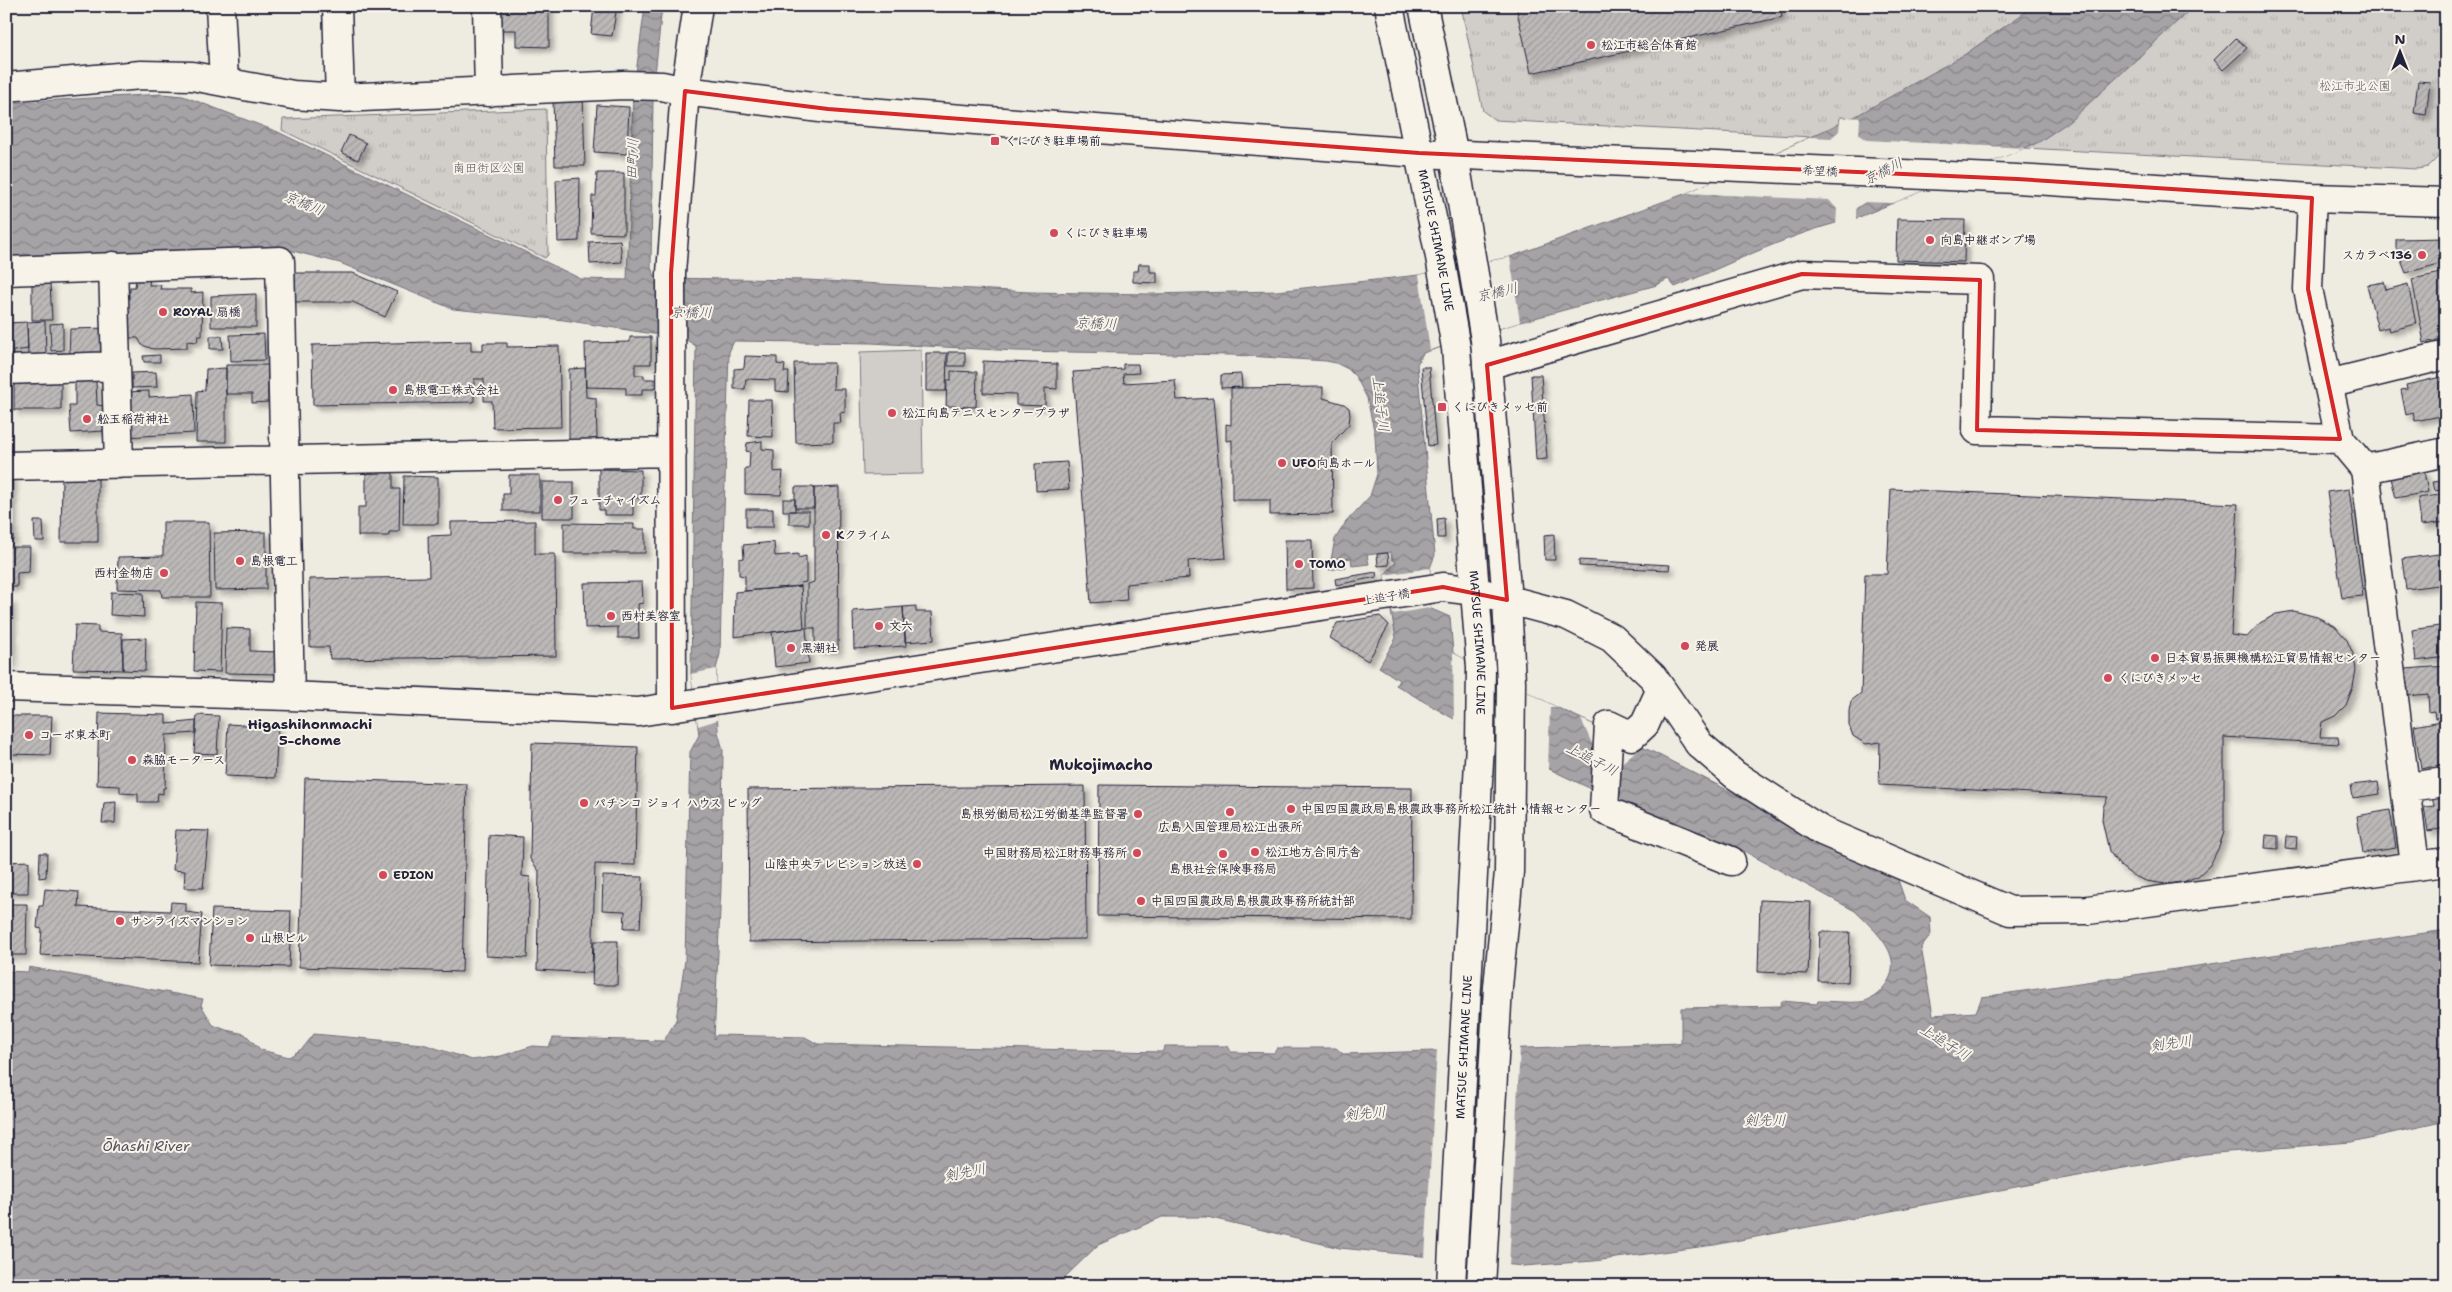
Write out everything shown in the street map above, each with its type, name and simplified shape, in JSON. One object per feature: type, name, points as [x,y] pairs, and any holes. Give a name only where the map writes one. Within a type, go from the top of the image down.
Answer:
[{"type":"street","points":[[220,6],[224,80]]},
{"type":"street","points":[[337,6],[340,98]]},
{"type":"street","points":[[487,6],[489,92]]},
{"type":"street","points":[[678,706],[670,347],[673,88],[698,6]]},
{"type":"street","name":"MATSUE SHIMANE LINE","points":[[1389,6],[1440,258],[1456,348],[1481,668],[1480,743],[1451,1286]]},
{"type":"street","points":[[1423,6],[1472,253],[1486,352],[1507,600],[1511,682],[1512,759],[1509,872],[1498,987],[1481,1286]]},
{"type":"street","name":"希望橋","points":[[6,87],[141,75],[192,76],[224,80],[294,95],[340,98],[628,85],[673,88],[828,109],[1419,153],[2017,179],[2312,198],[2446,202]]},
{"type":"street","points":[[2312,198],[2308,289],[2340,439],[2365,469],[2407,787],[2415,865]]},
{"type":"street","points":[[6,271],[280,261],[290,696]]},
{"type":"street","points":[[113,266],[119,464]]},
{"type":"street","points":[[1486,352],[1802,274],[1980,280],[1977,430],[2340,439]]},
{"type":"street","points":[[2328,384],[2446,356]]},
{"type":"street","points":[[6,370],[116,366]]},
{"type":"street","points":[[6,466],[672,452]]},
{"type":"street","points":[[2365,469],[2446,452]]},
{"type":"street","name":"上追子橋","points":[[6,687],[290,696],[638,712],[1329,607],[1443,587],[1475,591],[1566,615],[1612,638],[1653,677],[1699,744],[1735,775],[1822,831],[2010,911],[2088,910],[2446,862]]},
{"type":"street","points":[[1661,688],[1645,724],[1632,736],[1609,725],[1604,810],[1731,861]]},
{"type":"street","points":[[2407,787],[2446,782]]},
{"type":"highlighted area","points":[[685,91],[828,109],[1419,153],[2017,179],[2312,198],[2308,289],[2340,439],[1977,430],[1980,280],[1802,274],[1487,365],[1507,600],[1443,587],[672,708],[671,273]]},
{"type":"green space","name":"松江市北公園","points":[[1461,6],[2446,6],[2441,154],[2428,167],[2417,169],[2025,148],[1860,118],[1840,117],[1839,131],[1831,138],[1495,120],[1483,111]]},
{"type":"green space","name":"南田街区公園","points":[[546,109],[548,255],[545,258],[282,130],[283,119]]},
{"type":"green space","name":"松江向島テニスセンタープラザ","points":[[921,350],[923,474],[863,475],[860,352]]},
{"type":"water","points":[[645,6],[662,6],[653,95],[651,268],[656,278],[807,280],[1029,292],[1151,294],[1277,291],[1419,275],[1510,257],[1687,193],[1856,116],[1964,55],[2034,6],[2194,6],[2070,121],[2039,142],[1857,218],[1788,239],[1675,287],[1668,279],[1657,285],[1520,322],[1423,353],[1417,364],[1435,555],[1430,568],[1429,608],[1450,617],[1453,653],[1556,707],[1655,753],[1897,877],[1905,900],[1930,917],[1931,934],[1921,947],[1933,1015],[1976,1012],[1982,997],[2446,930],[2446,1121],[2351,1142],[2204,1154],[2021,1186],[1714,1245],[1594,1261],[1523,1266],[1340,1248],[1207,1217],[1162,1217],[1098,1245],[1064,1278],[1064,1286],[6,1286],[6,971],[28,972],[29,967],[203,999],[201,1005],[213,1025],[245,1034],[261,1050],[289,1057],[303,1048],[314,1034],[423,1044],[472,1060],[501,1056],[533,1046],[549,1047],[553,1038],[664,1041],[676,1020],[685,960],[690,752],[699,735],[691,674],[696,346],[685,339],[564,320],[453,309],[340,263],[289,250],[6,261],[6,103],[162,94],[183,96],[278,132],[581,279],[627,280],[633,95]],"holes":[[[734,341],[871,343],[1016,351],[1232,355],[1326,361],[1336,363],[1348,369],[1356,377],[1367,398],[1375,435],[1377,474],[1370,496],[1346,522],[1335,539],[1329,570],[1346,567],[1345,559],[1351,558],[1352,566],[1369,564],[1367,555],[1391,552],[1392,559],[1396,562],[1384,575],[1396,638],[1379,667],[1399,680],[1396,685],[1508,748],[1585,786],[1663,821],[1703,837],[1727,842],[1855,911],[1880,936],[1886,946],[1891,956],[1890,977],[1876,995],[1860,1002],[1818,1001],[1817,1004],[1782,1001],[1780,1006],[1681,1008],[1681,1043],[1343,1054],[1336,1048],[1277,1048],[1274,1053],[1231,1052],[1228,1046],[1165,1046],[1162,1052],[818,1044],[805,1037],[717,1035],[714,1039],[721,888],[723,750],[718,732],[716,669],[720,654],[729,352]]]},
{"type":"pier","points":[[1848,117],[1860,118],[1859,135],[1866,140],[2025,148],[1893,203],[1865,202],[1856,208],[1856,220],[1836,225],[1837,209],[1829,200],[1687,193],[1811,137],[1831,138],[1839,131],[1840,121]]},
{"type":"pier","points":[[1510,257],[1520,322],[1430,350],[1419,275]]},
{"type":"pier","points":[[1430,568],[1429,608],[1393,614],[1384,575]]},
{"type":"pier","points":[[1453,653],[1556,707],[1550,707],[1548,770],[1454,720]]},
{"type":"pier","points":[[716,669],[718,720],[698,726],[691,674]]},
{"type":"pier","points":[[1581,719],[1641,747],[1618,766],[1616,788],[1624,805],[1590,790],[1593,746]]},
{"type":"pier","points":[[1520,1046],[1509,1267],[1425,1258],[1437,1049]]},
{"type":"building","points":[[497,6],[549,6],[549,47],[516,46],[516,30],[497,30]]},
{"type":"building","points":[[594,6],[617,6],[612,36],[591,34]]},
{"type":"building","name":"松江市総合体育館","points":[[1516,6],[1780,6],[1782,17],[1531,73]]},
{"type":"building","points":[[2236,38],[2247,48],[2223,70],[2214,60]]},
{"type":"building","points":[[2418,81],[2430,82],[2426,115],[2414,113]]},
{"type":"building","points":[[583,97],[585,166],[555,166],[553,99]]},
{"type":"building","points":[[597,105],[629,107],[627,154],[594,152]]},
{"type":"building","points":[[349,135],[366,143],[358,160],[341,152]]},
{"type":"building","points":[[597,173],[624,173],[624,234],[591,233],[592,196],[596,196]]},
{"type":"building","points":[[580,178],[579,241],[558,242],[556,180]]},
{"type":"building","name":"向島中継ポンプ場","points":[[1897,219],[1965,220],[1964,262],[1896,260]]},
{"type":"building","name":"スカラベ136","points":[[2446,238],[2446,262],[2406,273],[2396,248],[2396,239]]},
{"type":"building","points":[[620,240],[622,262],[590,264],[589,242]]},
{"type":"building","points":[[1139,264],[1150,264],[1150,272],[1157,272],[1157,283],[1133,282],[1133,271],[1138,271]]},
{"type":"building","points":[[2446,272],[2446,338],[2424,343],[2412,279]]},
{"type":"building","points":[[293,273],[353,273],[397,292],[385,317],[353,302],[293,302]]},
{"type":"building","name":"ROYAL 扇橋","points":[[136,278],[150,278],[149,285],[161,285],[160,289],[191,289],[191,293],[203,292],[202,336],[198,336],[197,342],[187,341],[187,348],[153,349],[142,345],[138,338],[127,338],[123,292],[130,292],[130,287],[135,287]]},
{"type":"building","points":[[2384,282],[2386,290],[2408,284],[2416,324],[2389,331],[2388,327],[2378,330],[2367,285]]},
{"type":"building","points":[[32,283],[50,283],[52,320],[32,320]]},
{"type":"building","points":[[256,294],[256,327],[211,327],[211,296]]},
{"type":"building","points":[[6,314],[7,323],[27,322],[28,349],[13,351],[12,364],[6,365]]},
{"type":"building","points":[[45,321],[46,355],[28,356],[27,322]]},
{"type":"building","points":[[63,323],[63,350],[51,351],[50,324]]},
{"type":"building","points":[[109,328],[110,360],[69,357],[70,329]]},
{"type":"building","points":[[264,334],[265,360],[231,361],[230,335]]},
{"type":"building","points":[[210,336],[222,336],[223,349],[210,349]]},
{"type":"building","points":[[630,337],[651,337],[651,364],[635,364],[635,375],[644,375],[644,379],[655,379],[654,389],[642,389],[642,395],[626,395],[626,388],[586,387],[585,343],[630,342]]},
{"type":"building","name":"島根電工株式会社","points":[[471,341],[471,351],[483,351],[483,343],[507,343],[507,347],[559,346],[561,427],[493,428],[492,401],[484,401],[484,379],[474,379],[474,402],[313,405],[312,345]]},
{"type":"building","points":[[948,352],[965,352],[965,366],[948,366]]},
{"type":"building","points":[[926,353],[947,353],[946,391],[926,391]]},
{"type":"building","points":[[160,355],[160,362],[144,362],[143,356]]},
{"type":"building","points":[[745,356],[777,357],[777,364],[785,365],[784,372],[789,372],[788,392],[775,391],[775,380],[746,379],[745,389],[734,389],[734,369],[744,368]]},
{"type":"building","points":[[983,361],[1057,364],[1057,389],[1045,388],[1045,406],[1016,405],[1016,394],[983,393]]},
{"type":"building","points":[[794,363],[834,363],[833,389],[845,389],[845,412],[840,413],[841,423],[833,423],[833,442],[796,443]]},
{"type":"building","points":[[1123,364],[1138,364],[1139,373],[1123,374],[1124,383],[1175,380],[1177,400],[1213,398],[1226,558],[1188,561],[1189,578],[1126,584],[1127,600],[1091,603],[1073,372],[1123,369]]},
{"type":"building","points":[[226,365],[268,365],[268,402],[252,403],[252,394],[226,394]]},
{"type":"building","points":[[1421,367],[1429,367],[1436,445],[1428,446]]},
{"type":"building","points":[[226,368],[226,442],[196,442],[197,391],[205,390],[206,369]]},
{"type":"building","points":[[585,368],[586,397],[596,398],[597,440],[569,441],[569,369]]},
{"type":"building","points":[[951,371],[977,372],[976,407],[946,406],[947,380],[951,380]]},
{"type":"building","points":[[156,372],[157,387],[132,388],[132,373]]},
{"type":"building","points":[[1241,374],[1242,387],[1221,388],[1221,375]]},
{"type":"building","points":[[1531,375],[1541,375],[1547,459],[1536,460]]},
{"type":"building","points":[[2441,377],[2446,399],[2446,415],[2415,421],[2413,413],[2406,415],[2401,390],[2407,389],[2406,385]]},
{"type":"building","points":[[14,381],[61,381],[61,410],[14,410]]},
{"type":"building","name":"舩玉稲荷神社","points":[[96,381],[97,405],[104,406],[104,431],[71,433],[69,406],[75,406],[75,382]]},
{"type":"building","name":"UFO向島ホール","points":[[1323,387],[1323,398],[1344,404],[1349,408],[1350,415],[1349,424],[1332,443],[1333,514],[1270,515],[1270,500],[1232,500],[1232,440],[1226,441],[1226,424],[1231,425],[1231,388]]},
{"type":"building","points":[[149,391],[149,397],[193,394],[194,433],[126,437],[125,392]]},
{"type":"building","points":[[749,400],[772,400],[773,437],[748,436]]},
{"type":"building","points":[[762,441],[762,449],[774,450],[774,472],[783,471],[781,495],[745,494],[745,468],[749,468],[750,452],[746,451],[747,443]]},
{"type":"building","points":[[1067,462],[1069,489],[1036,491],[1035,464]]},
{"type":"building","points":[[599,469],[641,470],[641,498],[633,498],[633,515],[604,515],[604,510],[599,510]]},
{"type":"building","points":[[366,471],[393,471],[393,489],[400,489],[399,532],[389,532],[389,536],[358,536],[358,507],[366,507]]},
{"type":"building","points":[[2424,471],[2428,492],[2396,498],[2391,478]]},
{"type":"building","points":[[62,475],[98,475],[98,542],[61,542]]},
{"type":"building","points":[[509,475],[540,475],[540,511],[503,511],[503,494],[509,494]]},
{"type":"building","points":[[6,476],[12,476],[13,540],[6,540]]},
{"type":"building","points":[[404,476],[438,477],[438,524],[403,524]]},
{"type":"building","points":[[2441,481],[2442,490],[2434,491],[2432,482]]},
{"type":"building","name":"フューチャイズム","points":[[542,482],[574,482],[574,518],[542,518]]},
{"type":"building","points":[[795,487],[814,487],[814,508],[795,508]]},
{"type":"building","name":"Kクライム","points":[[839,487],[838,650],[815,650],[815,628],[807,628],[807,584],[814,582],[814,488]]},
{"type":"building","name":"くにびきメッセ","points":[[1891,489],[2238,504],[2231,635],[2247,637],[2260,623],[2276,614],[2294,611],[2317,617],[2335,626],[2347,640],[2353,654],[2356,669],[2353,687],[2346,705],[2335,716],[2322,722],[2320,737],[2338,737],[2339,744],[2224,737],[2224,832],[2219,847],[2210,865],[2198,876],[2183,882],[2166,884],[2146,881],[2132,875],[2120,866],[2109,851],[2102,820],[2103,807],[2108,797],[1879,785],[1880,742],[1866,744],[1853,736],[1849,725],[1849,711],[1851,701],[1861,693],[1865,574],[1887,574]]},
{"type":"building","points":[[2349,489],[2363,596],[2342,598],[2327,492]]},
{"type":"building","points":[[2446,494],[2446,522],[2421,525],[2418,498]]},
{"type":"building","points":[[783,499],[795,499],[795,511],[783,511]]},
{"type":"building","points":[[746,509],[773,509],[773,527],[746,527]]},
{"type":"building","points":[[789,511],[809,511],[809,524],[789,524]]},
{"type":"building","points":[[1444,518],[1445,538],[1438,538],[1437,519]]},
{"type":"building","points":[[34,521],[43,521],[44,541],[35,541]]},
{"type":"building","points":[[535,521],[535,554],[555,554],[556,656],[330,659],[329,647],[310,647],[309,579],[429,577],[428,536],[451,535],[451,522]]},
{"type":"building","name":"西村金物店","points":[[163,522],[209,522],[210,597],[162,597],[161,590],[117,589],[118,557],[163,556]]},
{"type":"building","points":[[564,523],[634,524],[634,529],[645,529],[645,553],[564,553]]},
{"type":"building","name":"島根電工","points":[[266,532],[266,589],[215,590],[214,533]]},
{"type":"building","points":[[1554,534],[1555,560],[1545,560],[1544,535]]},
{"type":"building","name":"TOMO","points":[[1285,540],[1312,540],[1313,588],[1286,589]]},
{"type":"building","points":[[774,542],[775,556],[798,554],[798,558],[806,556],[806,582],[800,583],[801,586],[745,591],[745,576],[739,575],[739,559],[744,558],[743,545]]},
{"type":"building","points":[[6,547],[30,547],[29,572],[17,573],[17,587],[6,587]]},
{"type":"building","points":[[1388,553],[1389,565],[1378,566],[1377,554]]},
{"type":"building","points":[[2446,553],[2446,584],[2406,589],[2402,559]]},
{"type":"building","points":[[1579,560],[1670,565],[1669,570],[1579,566]]},
{"type":"building","points":[[1376,572],[1377,577],[1336,585],[1335,579]]},
{"type":"building","name":"西村美容室","points":[[642,582],[643,603],[638,604],[639,638],[618,638],[618,627],[585,628],[584,583]]},
{"type":"building","points":[[801,586],[804,628],[734,637],[735,592]]},
{"type":"building","points":[[111,592],[143,593],[144,617],[110,615]]},
{"type":"building","points":[[6,600],[11,600],[12,663],[6,664]]},
{"type":"building","points":[[196,602],[222,603],[220,672],[194,671]]},
{"type":"building","points":[[916,606],[916,612],[932,612],[934,640],[905,642],[903,607]]},
{"type":"building","name":"文六","points":[[903,607],[906,646],[854,649],[853,611]]},
{"type":"building","points":[[1380,616],[1389,625],[1368,661],[1330,638],[1337,623]]},
{"type":"building","points":[[75,625],[98,626],[98,632],[122,633],[123,670],[73,669]]},
{"type":"building","points":[[2446,625],[2446,657],[2416,661],[2412,630]]},
{"type":"building","points":[[226,628],[250,629],[250,651],[279,652],[279,674],[225,673]]},
{"type":"building","name":"黒潮社","points":[[806,628],[809,663],[775,667],[772,632]]},
{"type":"building","points":[[146,638],[145,671],[123,670],[123,639]]},
{"type":"building","points":[[2446,666],[2446,717],[2435,718],[2434,711],[2429,712],[2428,694],[2407,696],[2405,669]]},
{"type":"building","name":"森脇モータース","points":[[99,713],[166,715],[166,724],[196,721],[196,733],[166,735],[165,788],[163,788],[163,794],[158,793],[157,802],[138,802],[138,794],[120,793],[120,786],[97,785]]},
{"type":"building","name":"森脇モータース","points":[[197,715],[219,716],[217,754],[194,753]]},
{"type":"building","name":"コーポ東本町","points":[[6,716],[52,716],[50,755],[6,754]]},
{"type":"building","points":[[2441,721],[2443,730],[2446,729],[2446,764],[2421,769],[2414,726]]},
{"type":"building","points":[[228,724],[278,727],[275,778],[225,776]]},
{"type":"building","name":"パチンコ ジョイ ハウス ビッグ","points":[[532,743],[638,747],[635,865],[595,864],[592,973],[537,970],[539,871],[530,859]]},
{"type":"building","name":"EDION","points":[[305,778],[467,784],[462,972],[299,967]]},
{"type":"building","points":[[2378,782],[2380,794],[2353,798],[2351,785]]},
{"type":"building","name":"松江地方合同庁舎","points":[[1099,785],[1412,788],[1411,919],[1098,916]]},
{"type":"building","name":"山陰中央テレビション放送","points":[[1085,786],[1086,939],[749,942],[748,789]]},
{"type":"building","points":[[2446,794],[2446,828],[2428,831],[2424,807],[2434,806],[2432,795]]},
{"type":"building","points":[[116,802],[115,823],[102,823],[104,803]]},
{"type":"building","points":[[2390,810],[2396,848],[2363,853],[2357,816]]},
{"type":"building","points":[[176,830],[209,831],[203,888],[184,888],[185,871],[173,870]]},
{"type":"building","points":[[489,835],[523,837],[522,876],[530,877],[527,958],[486,956]]},
{"type":"building","points":[[2266,835],[2278,836],[2278,849],[2265,848]]},
{"type":"building","points":[[2286,836],[2297,837],[2296,850],[2285,849]]},
{"type":"building","points":[[40,853],[47,853],[46,877],[39,878]]},
{"type":"building","points":[[29,861],[28,893],[6,893],[6,862]]},
{"type":"building","points":[[603,876],[643,877],[640,928],[624,928],[625,911],[602,910]]},
{"type":"building","name":"サンライズマンション","points":[[45,889],[79,892],[78,907],[170,911],[171,902],[186,903],[186,912],[202,914],[198,962],[40,955],[42,929],[37,928],[39,906],[43,906]]},
{"type":"building","points":[[1760,900],[1811,902],[1808,974],[1758,972]]},
{"type":"building","points":[[6,904],[27,904],[26,955],[6,955]]},
{"type":"building","name":"山根ビル","points":[[212,909],[291,911],[289,967],[209,965]]},
{"type":"building","points":[[1820,932],[1850,932],[1848,982],[1818,981]]},
{"type":"building","points":[[594,941],[618,941],[617,985],[592,985]]},
{"type":"place","name":"松江市総合体育館","points":[[1591,45]]},
{"type":"place","name":"くにびき駐車場前","points":[[995,141]]},
{"type":"place","name":"くにびき駐車場","points":[[1054,233]]},
{"type":"place","name":"向島中継ポンプ場","points":[[1930,240]]},
{"type":"place","name":"スカラベ136","points":[[2422,255]]},
{"type":"place","name":"ROYAL 扇橋","points":[[163,312]]},
{"type":"place","name":"島根電工株式会社","points":[[393,390]]},
{"type":"place","name":"くにびきメッセ前","points":[[1442,407]]},
{"type":"place","name":"松江向島テニスセンタープラザ","points":[[892,413]]},
{"type":"place","name":"舩玉稲荷神社","points":[[87,419]]},
{"type":"place","name":"UFO向島ホール","points":[[1282,463]]},
{"type":"place","name":"フューチャイズム","points":[[558,500]]},
{"type":"place","name":"Kクライム","points":[[826,535]]},
{"type":"place","name":"島根電工","points":[[240,561]]},
{"type":"place","name":"TOMO","points":[[1299,564]]},
{"type":"place","name":"西村金物店","points":[[164,573]]},
{"type":"place","name":"西村美容室","points":[[611,616]]},
{"type":"place","name":"文六","points":[[879,626]]},
{"type":"place","name":"発展","points":[[1685,646]]},
{"type":"place","name":"黒潮社","points":[[791,648]]},
{"type":"place","name":"日本貿易振興機構松江貿易情報センター","points":[[2155,658]]},
{"type":"place","name":"くにびきメッセ","points":[[2108,678]]},
{"type":"place","name":"コーポ東本町","points":[[29,735]]},
{"type":"place","name":"森脇モータース","points":[[132,760]]},
{"type":"place","name":"パチンコ ジョイ ハウス ビッグ","points":[[584,803]]},
{"type":"place","name":"中国四国農政局島根農政事務所松江統計・情報センター","points":[[1291,809]]},
{"type":"place","name":"広島入国管理局松江出張所","points":[[1230,812]]},
{"type":"place","name":"島根労働局松江労働基準監督署","points":[[1138,814]]},
{"type":"place","name":"松江地方合同庁舎","points":[[1255,852]]},
{"type":"place","name":"中国財務局松江財務事務所","points":[[1137,853]]},
{"type":"place","name":"島根社会保険事務局","points":[[1223,854]]},
{"type":"place","name":"山陰中央テレビション放送","points":[[917,864]]},
{"type":"place","name":"EDION","points":[[383,875]]},
{"type":"place","name":"中国四国農政局島根農政事務所統計部","points":[[1141,901]]},
{"type":"place","name":"サンライズマンション","points":[[120,921]]},
{"type":"place","name":"山根ビル","points":[[250,938]]},
{"type":"district","name":"Higashihonmachi 5-chome","points":[[310,732]]},
{"type":"district","name":"Mukojimacho","points":[[1101,765]]},
{"type":"water label","name":"田町川","points":[[632,159]]},
{"type":"water label","name":"京橋川","points":[[1883,171]]},
{"type":"water label","name":"京橋川","points":[[304,203]]},
{"type":"water label","name":"京橋川","points":[[1497,292]]},
{"type":"water label","name":"京橋川","points":[[691,312]]},
{"type":"water label","name":"京橋川","points":[[1096,323]]},
{"type":"water label","name":"上追子川","points":[[1381,404]]},
{"type":"water label","name":"上追子川","points":[[1592,759]]},
{"type":"water label","name":"上追子川","points":[[1945,1042]]},
{"type":"water label","name":"剣先川","points":[[2171,1043]]},
{"type":"water label","name":"剣先川","points":[[1365,1113]]},
{"type":"water label","name":"剣先川","points":[[1765,1120]]},
{"type":"water label","name":"Ōhashi River","points":[[146,1146]]},
{"type":"water label","name":"剣先川","points":[[965,1172]]}]
